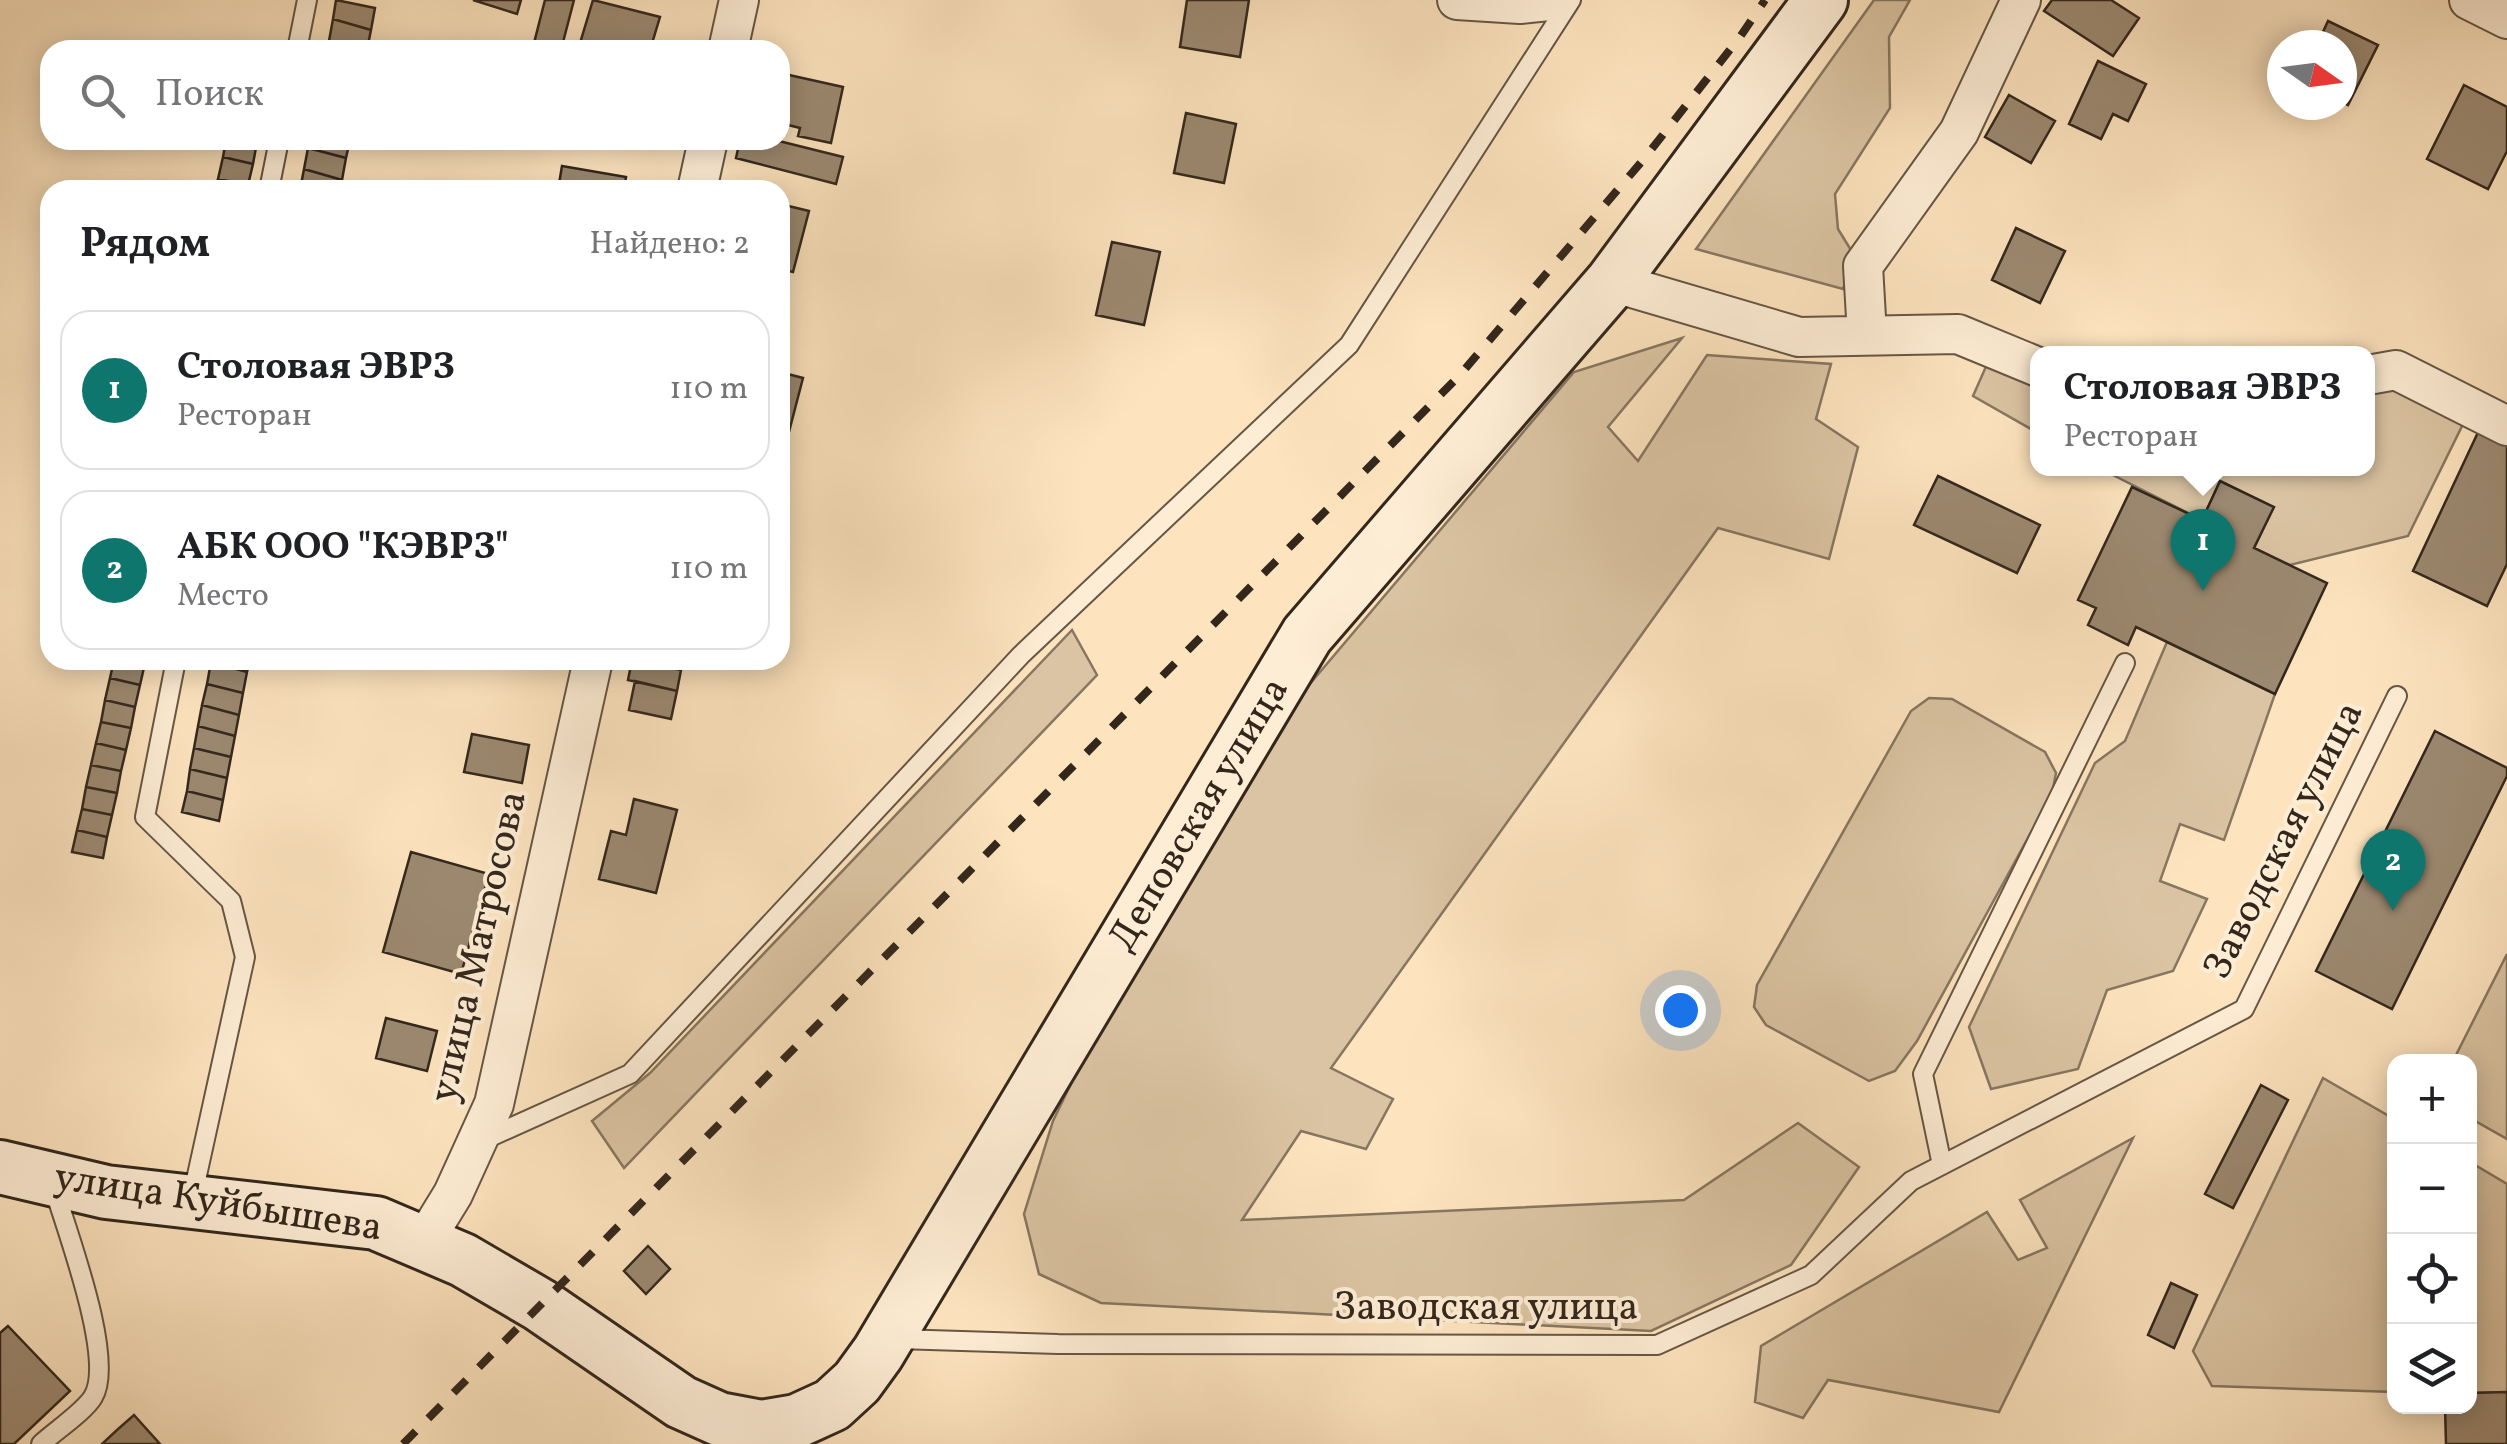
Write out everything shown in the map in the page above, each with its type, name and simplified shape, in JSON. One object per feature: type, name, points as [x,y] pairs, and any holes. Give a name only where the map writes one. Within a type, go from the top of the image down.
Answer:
[{"type":"street","points":[[730,40],[739,0]]},
{"type":"street","points":[[1457,0],[1520,4],[1558,0]]},
{"type":"street","name":"Деповская улица","points":[[540,1305],[681,1402],[719,1419],[761,1427],[796,1421],[832,1405],[857,1382],[1307,635],[1612,282],[1821,0]]},
{"type":"street","points":[[1867,336],[1863,266],[1959,132],[2021,0]]},
{"type":"street","points":[[2469,0],[2507,19]]},
{"type":"street","points":[[699,180],[706,150]]},
{"type":"street","points":[[1612,282],[1799,337],[1958,334],[2030,364]]},
{"type":"street","points":[[2375,374],[2396,370],[2507,426]]},
{"type":"street","name":"улица Матросова","points":[[423,1243],[453,1194],[494,1104],[591,670]]},
{"type":"street","name":"улица Куйбышева","points":[[0,1166],[106,1192],[376,1223],[462,1260],[540,1305]]},
{"type":"street","points":[[719,1419],[771,1444]]},
{"type":"lane","points":[[299,40],[307,0]]},
{"type":"lane","points":[[476,1143],[630,1074],[1021,655],[1350,345],[1572,0]]},
{"type":"lane","points":[[271,180],[277,150]]},
{"type":"lane","points":[[1942,1165],[1923,1074],[2124,663]]},
{"type":"lane","points":[[174,670],[145,817],[231,901],[245,957],[192,1200]]},
{"type":"lane","name":"Заводская улица","points":[[886,1339],[1058,1344],[1657,1345],[1811,1275],[1911,1181],[2244,1009],[2397,696]]},
{"type":"lane","points":[[41,1444],[91,1402],[98,1387],[99,1367],[97,1337],[52,1179]]},
{"type":"shaded area","points":[[1874,0],[1910,0],[1889,37],[1890,108],[1835,194],[1838,229],[1854,255],[1843,289],[1696,249]]},
{"type":"shaded area","points":[[1682,338],[1608,427],[1638,461],[1707,355],[1831,364],[1816,419],[1858,447],[1829,559],[1718,528],[1331,1068],[1393,1099],[1366,1149],[1301,1131],[1242,1220],[1684,1200],[1798,1123],[1859,1167],[1791,1265],[1651,1331],[1101,1303],[1039,1274],[1024,1214],[1053,1121],[1135,951],[1298,698],[1574,372]]},
{"type":"shaded area","points":[[1988,362],[2030,379],[2030,428],[1973,396]]},
{"type":"shaded area","points":[[2393,385],[2465,420],[2408,536],[2290,565],[2254,548],[2273,507],[2220,482],[2202,520],[2115,476],[2375,476],[2375,390]]},
{"type":"shaded area","points":[[1072,630],[1097,675],[624,1168],[592,1121],[650,1073]]},
{"type":"shaded area","points":[[2167,642],[2275,694],[2224,840],[2180,824],[2160,881],[2207,899],[2173,971],[2107,990],[2078,1069],[1991,1089],[1969,1027],[2095,763],[2125,741]]},
{"type":"shaded area","points":[[1929,698],[1952,699],[2045,752],[2056,773],[2052,794],[1917,1041],[1895,1071],[1869,1081],[1766,1025],[1754,1007],[1757,985],[1911,711]]},
{"type":"shaded area","points":[[2507,954],[2507,1139],[2477,1122],[2477,1054],[2457,1054]]},
{"type":"shaded area","points":[[2323,1078],[2387,1115],[2387,1392],[2212,1386],[2193,1351]]},
{"type":"shaded area","points":[[2133,1138],[1999,1412],[1828,1380],[1803,1418],[1755,1402],[1761,1346],[1987,1212],[2018,1260],[2047,1248],[2020,1200]]},
{"type":"shaded area","points":[[2477,1166],[2507,1184],[2507,1392],[2477,1393]]},
{"type":"building","points":[[336,0],[375,8],[371,30],[333,19]]},
{"type":"building","points":[[473,0],[521,0],[517,14]]},
{"type":"building","points":[[545,0],[574,0],[564,40],[535,40]]},
{"type":"building","points":[[593,0],[660,17],[653,40],[581,40]]},
{"type":"building","points":[[1187,0],[1249,0],[1240,57],[1180,47]]},
{"type":"building","points":[[2052,0],[2111,0],[2139,18],[2113,56],[2044,11]]},
{"type":"building","points":[[333,19],[371,30],[369,40],[329,40]]},
{"type":"building","points":[[2328,21],[2347,30],[2324,30]]},
{"type":"building","points":[[2357,35],[2378,45],[2357,87]]},
{"type":"building","points":[[2098,61],[2146,84],[2128,121],[2113,114],[2101,139],[2069,124]]},
{"type":"building","points":[[790,75],[843,87],[831,143],[798,136],[800,128],[790,126]]},
{"type":"building","points":[[2464,85],[2507,107],[2507,151],[2488,189],[2427,159]]},
{"type":"building","points":[[2009,95],[2055,121],[2031,163],[1985,137]]},
{"type":"building","points":[[1186,113],[1236,124],[1224,183],[1174,173]]},
{"type":"building","points":[[790,144],[843,157],[836,184],[736,158],[738,150],[790,150]]},
{"type":"building","points":[[224,150],[256,150],[253,164],[223,157]]},
{"type":"building","points":[[308,150],[346,158],[342,180],[304,169]]},
{"type":"building","points":[[316,150],[348,150],[346,158]]},
{"type":"building","points":[[223,157],[253,164],[249,180],[218,179]]},
{"type":"building","points":[[562,166],[626,177],[626,180],[560,180]]},
{"type":"building","points":[[304,169],[342,180],[302,180]]},
{"type":"building","points":[[790,206],[809,211],[793,272],[790,271]]},
{"type":"building","points":[[2016,228],[2065,251],[2040,303],[1992,280]]},
{"type":"building","points":[[1112,242],[1160,252],[1144,325],[1096,315]]},
{"type":"building","points":[[790,375],[803,378],[790,428]]},
{"type":"building","points":[[2481,426],[2507,438],[2507,564],[2487,606],[2413,571]]},
{"type":"building","points":[[1938,476],[2040,525],[2017,573],[1914,525]]},
{"type":"building","points":[[2220,481],[2274,507],[2254,548],[2327,583],[2275,694],[2136,627],[2128,645],[2088,625],[2096,608],[2078,600],[2132,487],[2202,520]]},
{"type":"building","points":[[112,670],[143,670],[140,685],[110,678]]},
{"type":"building","points":[[210,670],[247,672],[243,693],[207,684]]},
{"type":"building","points":[[630,670],[681,670],[677,691],[628,680]]},
{"type":"building","points":[[110,678],[140,685],[135,707],[105,700]]},
{"type":"building","points":[[635,681],[677,691],[671,719],[629,710]]},
{"type":"building","points":[[207,684],[243,693],[239,715],[202,705]]},
{"type":"building","points":[[105,700],[135,707],[131,728],[101,722]]},
{"type":"building","points":[[202,705],[239,715],[235,736],[198,726]]},
{"type":"building","points":[[101,722],[131,728],[126,750],[96,743]]},
{"type":"building","points":[[198,726],[235,736],[231,757],[194,748]]},
{"type":"building","points":[[2435,731],[2507,768],[2507,776],[2392,1009],[2316,971]]},
{"type":"building","points":[[472,734],[529,745],[522,783],[464,772]]},
{"type":"building","points":[[96,743],[126,750],[121,771],[91,765]]},
{"type":"building","points":[[194,748],[231,757],[227,778],[190,769]]},
{"type":"building","points":[[91,765],[121,771],[117,793],[86,787]]},
{"type":"building","points":[[190,769],[227,778],[223,800],[187,791]]},
{"type":"building","points":[[86,787],[117,793],[112,815],[82,809]]},
{"type":"building","points":[[187,791],[223,800],[219,821],[182,812]]},
{"type":"building","points":[[634,799],[677,810],[656,893],[599,879],[611,831],[626,835]]},
{"type":"building","points":[[82,809],[112,815],[107,837],[77,830]]},
{"type":"building","points":[[77,830],[107,837],[103,858],[72,852]]},
{"type":"building","points":[[411,852],[489,874],[461,974],[383,952]]},
{"type":"building","points":[[386,1018],[437,1031],[427,1071],[376,1058]]},
{"type":"building","points":[[2261,1085],[2288,1100],[2233,1208],[2205,1194]]},
{"type":"building","points":[[648,1246],[670,1269],[646,1294],[624,1271]]},
{"type":"building","points":[[2171,1283],[2197,1295],[2174,1348],[2148,1335]]},
{"type":"building","points":[[8,1326],[70,1391],[14,1444],[0,1444],[0,1333]]},
{"type":"building","points":[[2507,1392],[2507,1444],[2446,1444],[2445,1414],[2477,1414],[2477,1393]]},
{"type":"building","points":[[134,1415],[160,1444],[102,1444],[117,1430]]},
{"type":"railway","points":[[403,1444],[1459,376],[1643,160],[1765,0]]},
{"type":"place","name":"Столовая ЭВРЗ","points":[[2203,591]]},
{"type":"place","name":"АБК ООО \"КЭВРЗ\"","points":[[2393,911]]}]
